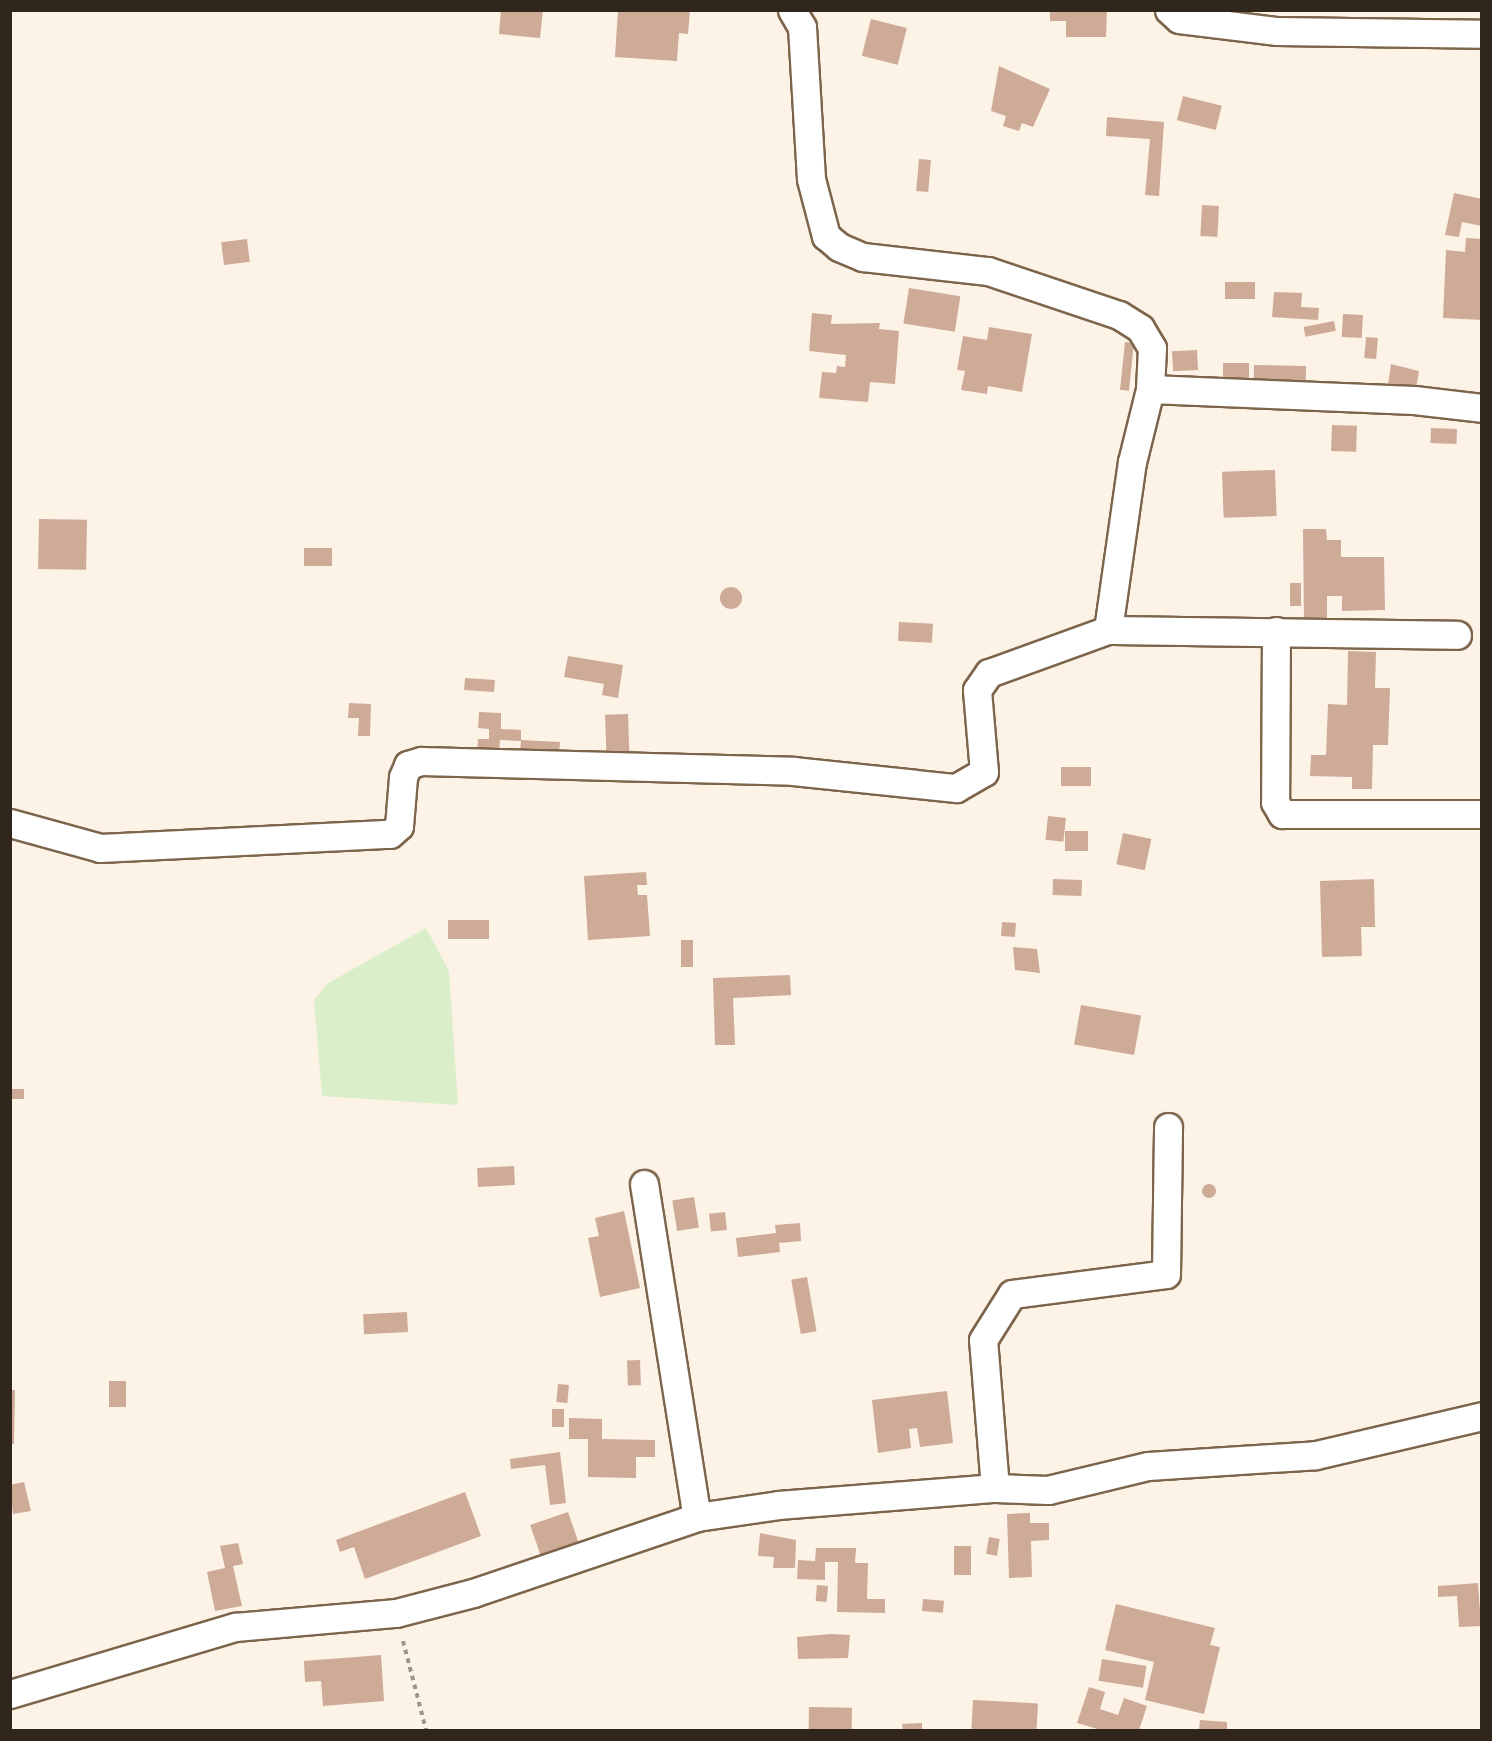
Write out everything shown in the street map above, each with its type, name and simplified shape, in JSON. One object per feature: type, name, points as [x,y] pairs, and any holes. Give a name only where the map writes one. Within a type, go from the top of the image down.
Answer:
[{"type":"street","points":[[1169,10],[1179,19],[1277,30],[1482,34]]},
{"type":"street","points":[[800,16],[811,179],[826,236],[863,257],[988,271],[1119,315],[1140,328],[1152,348],[1150,389],[1132,462],[1108,630]]},
{"type":"street","points":[[1150,389],[1414,400],[1482,408]]},
{"type":"street","points":[[10,823],[100,848],[390,834],[399,826],[403,777],[408,765],[421,761],[793,771],[956,788],[984,772],[977,690],[989,673],[1108,630],[1457,635]]},
{"type":"street","points":[[1276,631],[1275,802],[1282,814],[1298,818],[1482,814]]},
{"type":"street","points":[[995,1488],[983,1340],[1012,1293],[1166,1274],[1168,1127]]},
{"type":"street","points":[[644,1184],[697,1517]]},
{"type":"street","points":[[10,1695],[236,1627],[396,1613],[561,1566],[697,1517],[778,1505],[995,1488],[1048,1490],[1148,1466],[1316,1455],[1482,1416]]},
{"type":"path","points":[[396,1613],[426,1731]]},
{"type":"green space","points":[[426,928],[449,971],[458,1105],[322,1096],[314,1000],[328,983]]},
{"type":"building","points":[[501,10],[543,10],[540,38],[499,34]]},
{"type":"building","points":[[618,10],[690,10],[688,34],[679,33],[677,61],[615,57]]},
{"type":"building","points":[[1050,10],[1107,10],[1106,37],[1066,37],[1066,21],[1050,21]]},
{"type":"building","points":[[871,19],[907,28],[898,65],[862,56]]},
{"type":"building","points":[[999,66],[1050,89],[1033,127],[1022,123],[1019,131],[1003,126],[1006,116],[991,111]]},
{"type":"building","points":[[1183,96],[1222,106],[1216,130],[1177,120]]},
{"type":"building","points":[[1107,117],[1164,122],[1159,196],[1145,195],[1150,139],[1106,136]]},
{"type":"building","points":[[919,159],[931,160],[928,192],[916,191]]},
{"type":"building","points":[[1454,193],[1482,199],[1482,226],[1462,222],[1459,237],[1445,235]]},
{"type":"building","points":[[1202,205],[1219,206],[1217,237],[1200,236]]},
{"type":"building","points":[[1466,238],[1482,239],[1482,320],[1443,318],[1446,250],[1465,252]]},
{"type":"building","points":[[247,239],[250,262],[224,265],[221,242]]},
{"type":"building","points":[[1225,282],[1255,282],[1255,299],[1225,299]]},
{"type":"building","points":[[909,288],[960,296],[955,332],[903,324]]},
{"type":"building","points":[[1274,292],[1302,293],[1301,307],[1319,308],[1318,320],[1272,317]]},
{"type":"building","points":[[812,313],[832,315],[831,324],[880,323],[879,329],[899,331],[895,384],[870,382],[868,402],[819,398],[822,372],[836,373],[837,366],[845,367],[846,355],[809,351]]},
{"type":"building","points":[[1343,314],[1363,315],[1362,338],[1342,337]]},
{"type":"building","points":[[1334,321],[1336,331],[1305,337],[1304,327]]},
{"type":"building","points":[[989,327],[1032,334],[1022,392],[988,386],[987,394],[961,390],[965,371],[957,370],[963,336],[987,340]]},
{"type":"building","points":[[1366,337],[1378,338],[1376,359],[1364,358]]},
{"type":"building","points":[[1125,342],[1134,343],[1129,391],[1120,390]]},
{"type":"building","points":[[1197,350],[1198,370],[1173,371],[1172,351]]},
{"type":"building","points":[[1223,363],[1249,363],[1249,389],[1223,389]]},
{"type":"building","points":[[1391,364],[1419,371],[1414,400],[1387,392]]},
{"type":"building","points":[[1254,365],[1306,366],[1306,394],[1254,393]]},
{"type":"building","points":[[1332,425],[1357,426],[1356,452],[1331,451]]},
{"type":"building","points":[[1431,428],[1457,429],[1456,444],[1430,443]]},
{"type":"building","points":[[1275,470],[1277,516],[1224,518],[1222,472]]},
{"type":"building","points":[[39,519],[87,520],[86,570],[38,569]]},
{"type":"building","points":[[1303,529],[1326,529],[1327,540],[1341,540],[1341,557],[1384,557],[1385,610],[1342,611],[1342,596],[1327,596],[1327,623],[1304,623]]},
{"type":"building","points":[[304,548],[332,548],[332,566],[304,566]]},
{"type":"building","points":[[1290,583],[1301,583],[1301,606],[1290,606]]},
{"type":"building","points":[[731,587],[739,590],[742,598],[739,606],[731,609],[723,606],[720,598],[723,590]]},
{"type":"building","points":[[899,622],[933,624],[932,643],[898,641]]},
{"type":"building","points":[[1348,651],[1376,652],[1375,688],[1390,688],[1388,745],[1373,745],[1372,789],[1352,789],[1352,777],[1310,776],[1311,755],[1326,755],[1328,704],[1347,705]]},
{"type":"building","points":[[568,656],[623,665],[618,698],[602,695],[604,684],[564,677]]},
{"type":"building","points":[[465,678],[495,680],[494,692],[464,690]]},
{"type":"building","points":[[349,703],[371,704],[370,736],[358,736],[359,718],[348,718]]},
{"type":"building","points":[[479,712],[501,713],[501,729],[521,730],[521,740],[560,742],[558,769],[519,767],[521,741],[500,740],[499,756],[477,755],[478,739],[489,739],[489,729],[478,728]]},
{"type":"building","points":[[628,714],[630,762],[607,763],[605,715]]},
{"type":"building","points":[[1061,767],[1091,767],[1091,786],[1061,786]]},
{"type":"building","points":[[1048,816],[1066,818],[1063,842],[1045,840]]},
{"type":"building","points":[[1065,831],[1088,831],[1088,851],[1065,851]]},
{"type":"building","points":[[1123,833],[1151,839],[1145,870],[1116,864]]},
{"type":"building","points":[[646,872],[647,885],[637,885],[638,895],[647,895],[650,936],[588,940],[584,876]]},
{"type":"building","points":[[1053,879],[1082,880],[1081,896],[1052,895]]},
{"type":"building","points":[[1374,879],[1375,927],[1361,927],[1362,956],[1322,957],[1320,881]]},
{"type":"building","points":[[448,920],[489,920],[489,939],[448,939]]},
{"type":"building","points":[[1002,922],[1016,923],[1015,937],[1001,936]]},
{"type":"building","points":[[681,940],[693,940],[693,967],[681,967]]},
{"type":"building","points":[[1013,947],[1037,949],[1040,973],[1015,970]]},
{"type":"building","points":[[790,975],[791,995],[733,998],[735,1045],[715,1045],[713,978]]},
{"type":"building","points":[[1081,1005],[1141,1016],[1134,1055],[1074,1044]]},
{"type":"building","points":[[10,1089],[24,1089],[24,1099],[10,1099]]},
{"type":"building","points":[[514,1166],[515,1185],[478,1187],[477,1168]]},
{"type":"building","points":[[1206,1184],[1212,1184],[1216,1191],[1212,1198],[1206,1198],[1202,1194],[1202,1188]]},
{"type":"building","points":[[694,1197],[699,1228],[677,1231],[672,1200]]},
{"type":"building","points":[[624,1211],[640,1288],[600,1297],[588,1238],[599,1236],[595,1218]]},
{"type":"building","points":[[725,1212],[727,1230],[711,1232],[709,1214]]},
{"type":"building","points":[[800,1223],[801,1241],[779,1243],[780,1252],[738,1257],[736,1238],[776,1233],[775,1225]]},
{"type":"building","points":[[807,1277],[817,1331],[801,1334],[791,1280]]},
{"type":"building","points":[[407,1312],[408,1332],[364,1334],[363,1314]]},
{"type":"building","points":[[627,1360],[640,1360],[641,1385],[628,1385]]},
{"type":"building","points":[[109,1381],[126,1381],[126,1407],[109,1407]]},
{"type":"building","points":[[558,1384],[569,1385],[567,1403],[556,1402]]},
{"type":"building","points":[[10,1390],[15,1390],[14,1444],[10,1444]]},
{"type":"building","points":[[947,1391],[953,1443],[920,1447],[917,1428],[909,1429],[911,1448],[878,1453],[872,1400]]},
{"type":"building","points":[[552,1409],[564,1409],[564,1427],[552,1427]]},
{"type":"building","points":[[569,1418],[602,1419],[602,1439],[655,1440],[655,1457],[636,1457],[636,1478],[588,1477],[588,1439],[569,1439]]},
{"type":"building","points":[[560,1452],[566,1503],[550,1505],[545,1465],[511,1469],[510,1459]]},
{"type":"building","points":[[24,1482],[31,1511],[13,1514],[10,1485]]},
{"type":"building","points":[[465,1492],[481,1536],[365,1579],[354,1547],[340,1552],[336,1540]]},
{"type":"building","points":[[568,1512],[580,1547],[542,1560],[530,1525]]},
{"type":"building","points":[[1030,1513],[1030,1523],[1049,1523],[1049,1540],[1031,1541],[1032,1577],[1009,1578],[1007,1514]]},
{"type":"building","points":[[760,1533],[796,1540],[795,1568],[773,1568],[774,1557],[758,1556]]},
{"type":"building","points":[[989,1537],[1000,1539],[997,1556],[986,1554]]},
{"type":"building","points":[[238,1543],[243,1564],[233,1566],[242,1606],[215,1611],[207,1572],[225,1568],[220,1546]]},
{"type":"building","points":[[954,1546],[971,1546],[971,1575],[954,1575]]},
{"type":"building","points":[[816,1548],[856,1548],[855,1563],[868,1563],[867,1599],[885,1599],[885,1613],[837,1612],[838,1562],[825,1562],[825,1580],[797,1579],[798,1560],[815,1561]]},
{"type":"building","points":[[1478,1583],[1481,1626],[1459,1627],[1457,1596],[1438,1597],[1438,1586]]},
{"type":"building","points":[[817,1585],[828,1586],[827,1602],[816,1601]]},
{"type":"building","points":[[923,1599],[944,1601],[943,1613],[922,1611]]},
{"type":"building","points":[[1116,1604],[1215,1628],[1210,1645],[1220,1647],[1204,1714],[1145,1700],[1154,1662],[1105,1650]]},
{"type":"building","points":[[850,1635],[848,1658],[798,1659],[797,1637]]},
{"type":"building","points":[[381,1655],[384,1701],[323,1706],[321,1681],[305,1682],[304,1661]]},
{"type":"building","points":[[1102,1659],[1146,1666],[1143,1688],[1099,1681]]},
{"type":"building","points":[[1089,1687],[1105,1692],[1100,1709],[1118,1715],[1124,1698],[1147,1706],[1139,1730],[1101,1730],[1077,1723]]},
{"type":"building","points":[[973,1700],[1038,1703],[1037,1730],[971,1730]]},
{"type":"building","points":[[809,1707],[852,1708],[852,1730],[809,1730]]},
{"type":"building","points":[[1200,1720],[1227,1722],[1227,1730],[1199,1730]]},
{"type":"building","points":[[922,1723],[922,1730],[903,1730],[902,1724]]}]
